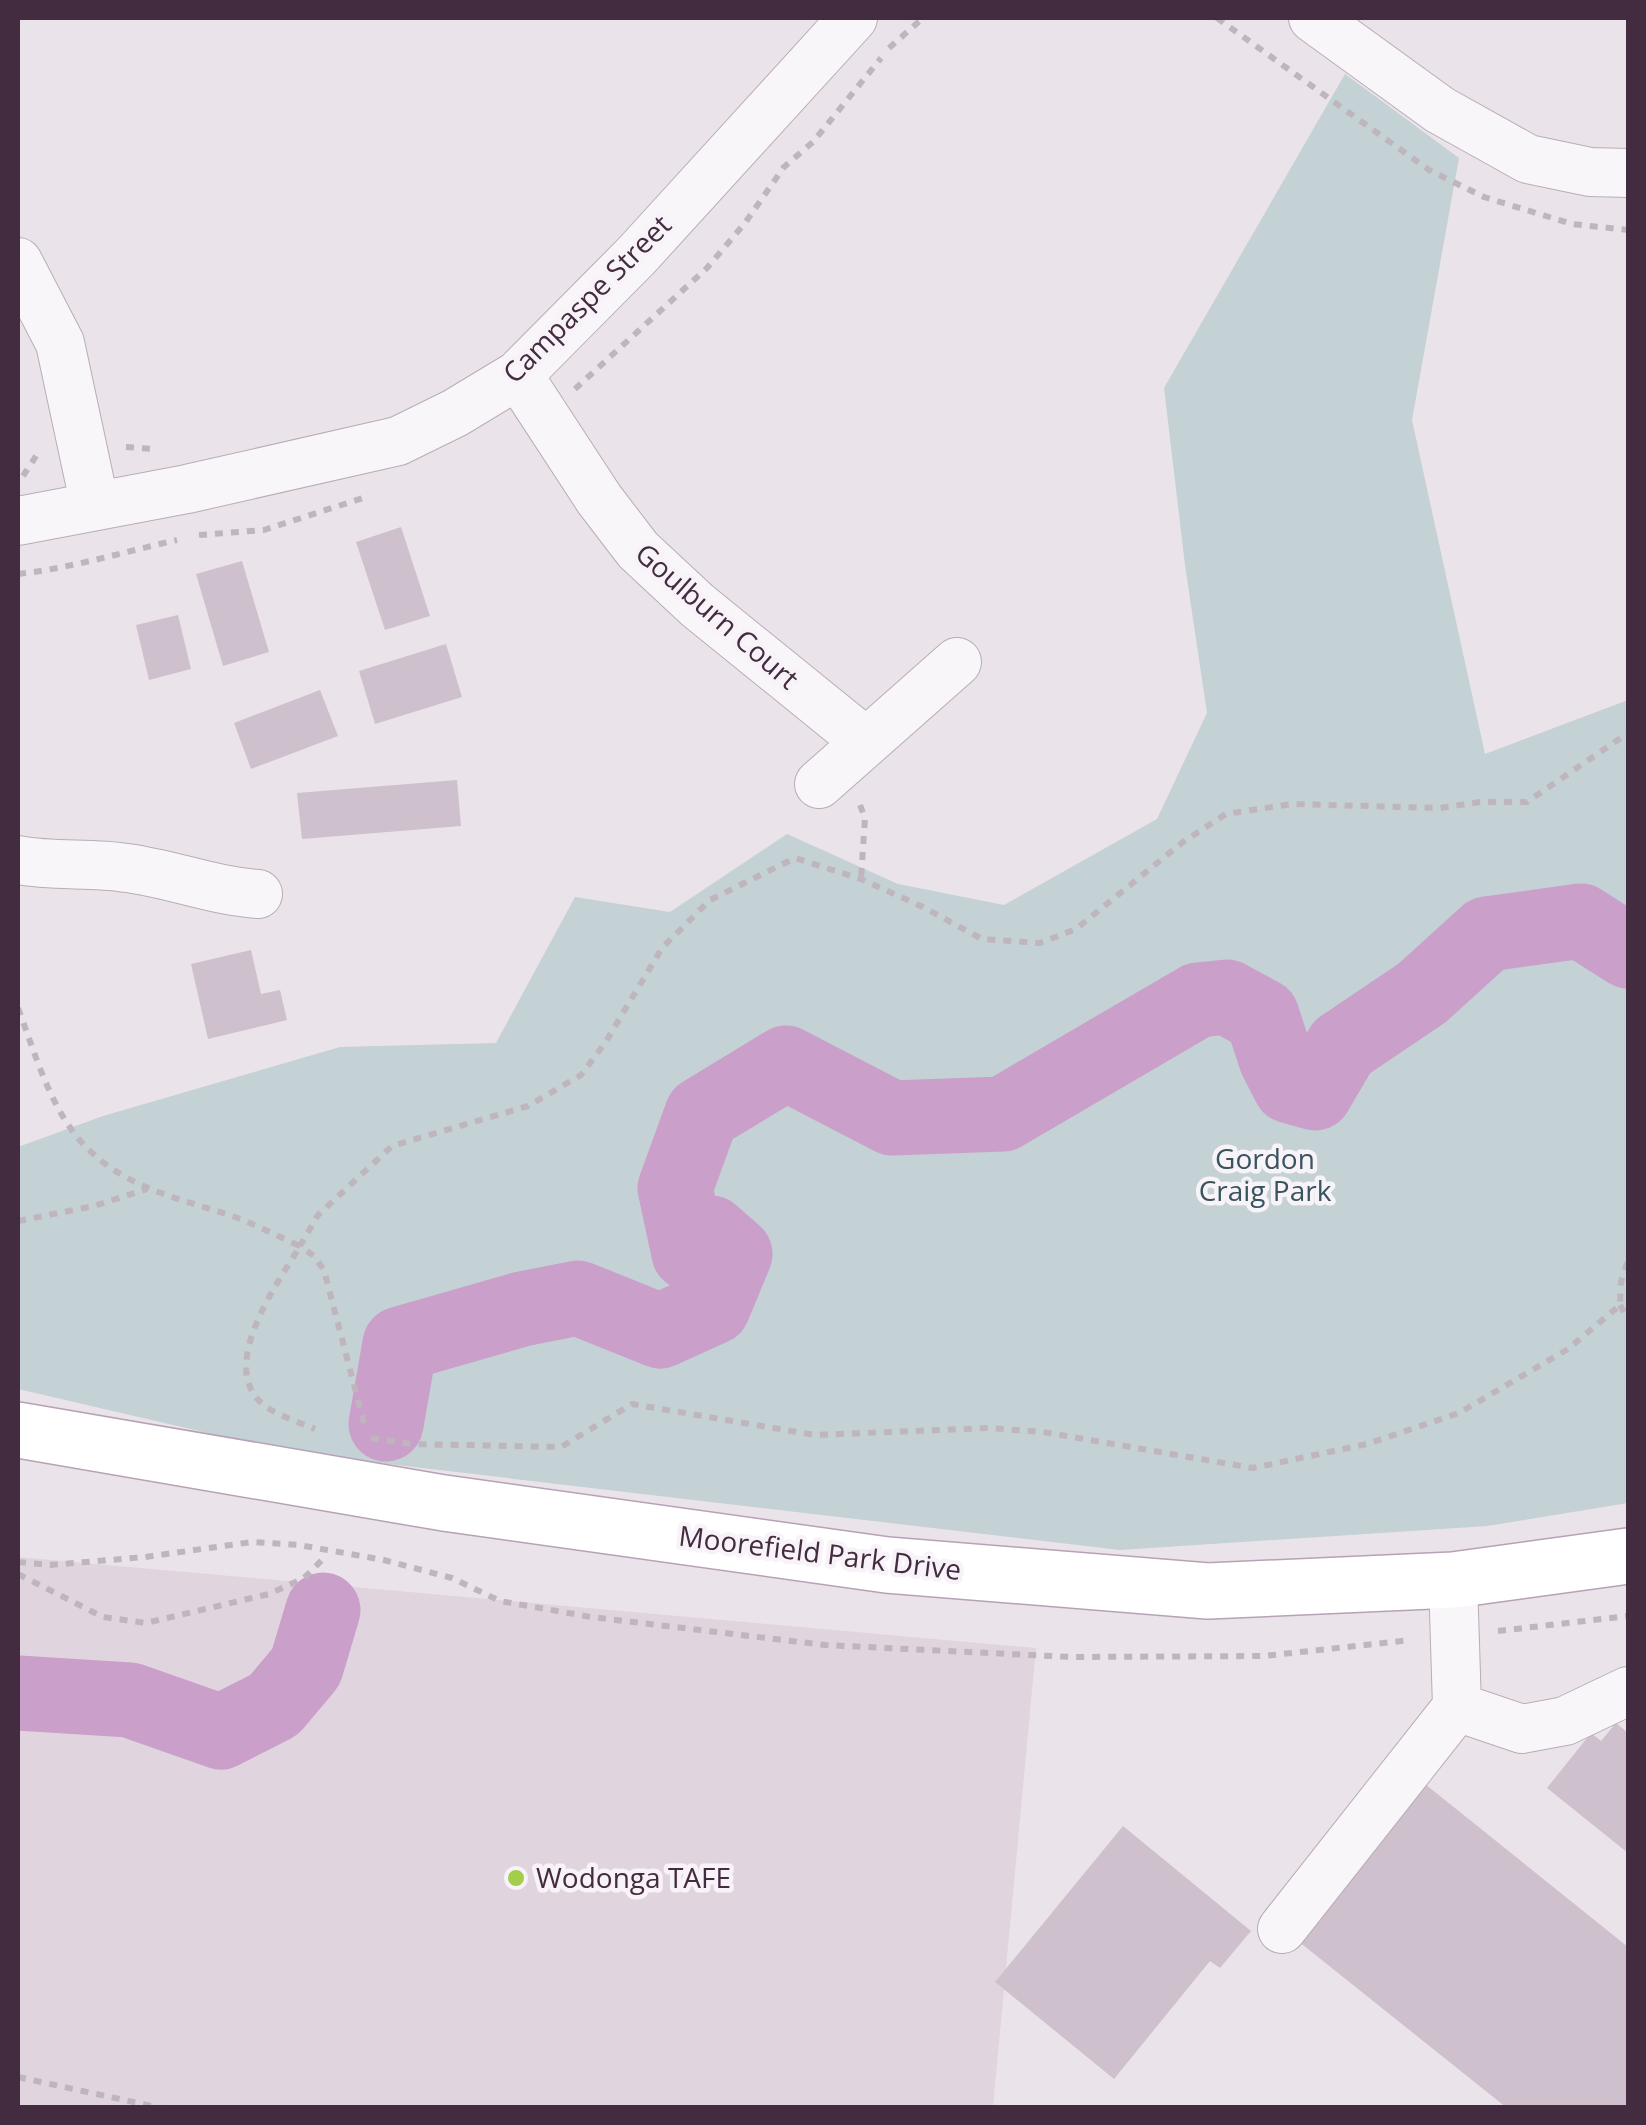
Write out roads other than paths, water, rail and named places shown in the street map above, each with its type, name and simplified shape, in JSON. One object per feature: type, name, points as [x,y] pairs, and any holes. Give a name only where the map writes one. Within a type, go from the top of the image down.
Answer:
[{"type":"main road","name":"Moorefield Park Drive","points":[[18,1430],[444,1503],[887,1565],[1208,1591],[1453,1580],[1628,1556]]},
{"type":"street","name":"Campaspe Street","points":[[18,521],[90,486],[186,489],[398,441],[455,413],[518,375],[636,254],[853,18]]},
{"type":"street","points":[[1313,18],[1440,110],[1528,158],[1590,172],[1628,173]]},
{"type":"street","points":[[18,262],[60,344],[90,486]]},
{"type":"street","name":"Goulburn Court","points":[[518,375],[638,550],[697,605],[842,763],[957,662]]},
{"type":"street","points":[[18,860],[126,868],[218,890],[258,894]]},
{"type":"street","points":[[1282,1930],[1457,1708],[1453,1580]]},
{"type":"street","points":[[1457,1708],[1522,1729],[1565,1720],[1628,1690]]},
{"type":"waterway","points":[[386,1424],[400,1344],[522,1309],[578,1298],[660,1331],[713,1307],[735,1254],[711,1233],[689,1253],[675,1188],[702,1114],[786,1063],[892,1118],[1003,1114],[1198,1000],[1227,997],[1262,1016],[1290,1086],[1315,1093],[1342,1047],[1422,993],[1487,934],[1581,921],[1628,951]]},
{"type":"waterway","points":[[18,1693],[130,1700],[221,1732],[274,1705],[306,1667],[323,1610]]},
{"type":"place","name":"Wodonga TAFE","points":[[516,1878]]},
{"type":"park label","name":"Gordon Craig Park","points":[[1265,1175]]}]
